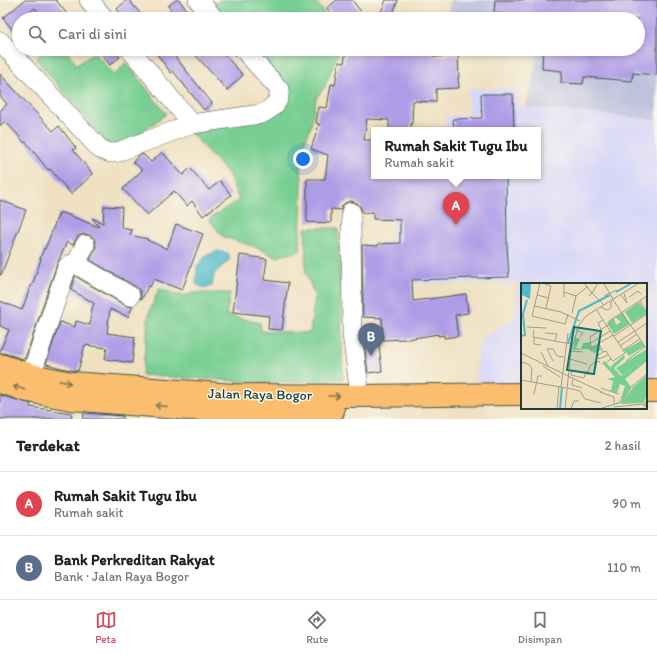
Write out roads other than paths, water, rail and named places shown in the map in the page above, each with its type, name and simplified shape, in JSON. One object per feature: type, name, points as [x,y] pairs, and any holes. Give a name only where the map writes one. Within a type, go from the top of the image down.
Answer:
[{"type":"highway","name":"Jalan Raya Bogor","points":[[0,365],[31,375],[72,383],[234,395],[360,396],[521,394]]},
{"type":"highway","name":"Jalan Raya Bogor","points":[[0,382],[28,390],[71,399],[263,415],[521,407]]},
{"type":"street","points":[[201,1],[210,12]]},
{"type":"street","points":[[0,41],[12,54]]},
{"type":"street","points":[[14,56],[100,149],[110,153],[115,153],[192,124],[266,112],[276,104],[279,98],[279,89],[248,56]]},
{"type":"street","points":[[136,56],[192,124]]},
{"type":"street","points":[[351,212],[352,334],[360,396]]},
{"type":"street","points":[[76,264],[85,245]]},
{"type":"street","points":[[31,375],[67,267],[71,264],[76,264],[130,296]]},
{"type":"water","points":[[218,251],[228,253],[230,259],[214,274],[212,286],[204,288],[196,284],[197,266],[207,255]]},
{"type":"place","name":"Rumah Sakit Tugu Ibu","points":[[456,225]]},
{"type":"place","name":"Bank Perkreditan Rakyat","points":[[371,356]]}]
